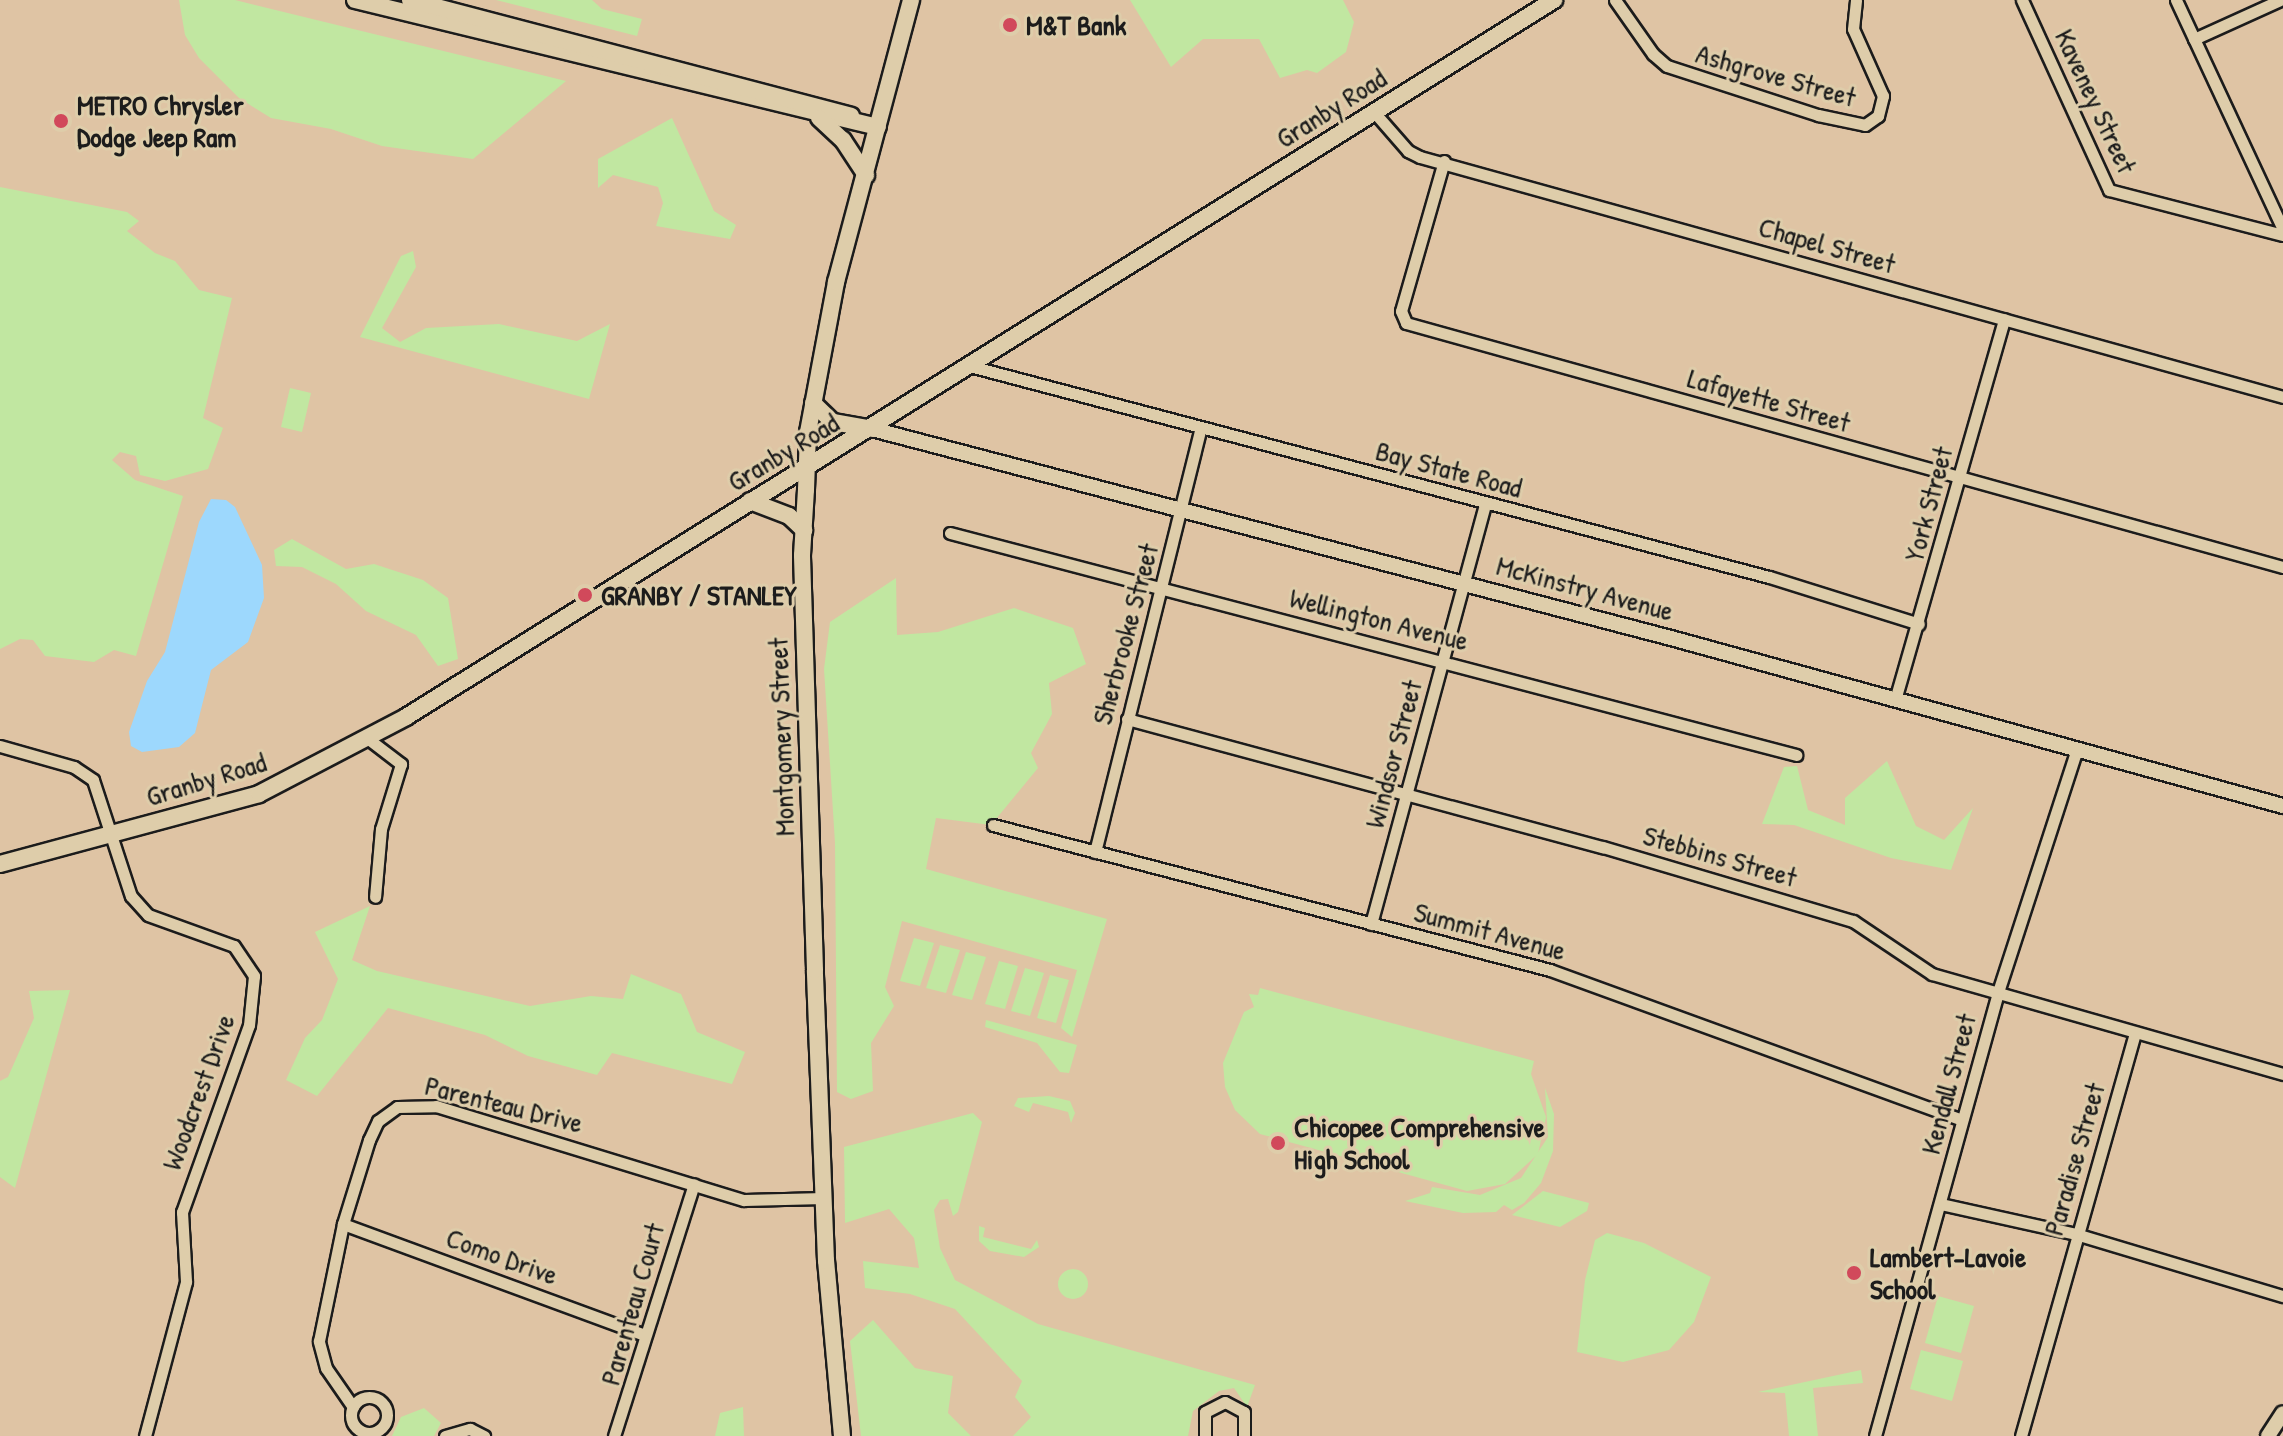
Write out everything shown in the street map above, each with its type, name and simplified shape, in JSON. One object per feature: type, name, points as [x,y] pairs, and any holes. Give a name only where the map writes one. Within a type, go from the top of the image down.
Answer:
[{"type":"main road","points":[[355,0],[818,117],[878,127]]},
{"type":"main road","points":[[410,0],[832,108],[878,127]]},
{"type":"main road","name":"Montgomery Street","points":[[842,1436],[824,1198],[804,530],[807,467],[813,403],[836,282],[911,0]]},
{"type":"main road","name":"Granby Road","points":[[0,864],[259,794],[367,738],[872,429],[965,365],[1554,0]]},
{"type":"main road","points":[[818,117],[843,140],[866,175]]},
{"type":"main road","points":[[813,403],[833,422],[872,429]]},
{"type":"main road","points":[[750,501],[780,511],[804,530]]},
{"type":"street","name":"Ashgrove Street","points":[[1615,0],[1653,54],[1667,66],[1865,125],[1878,116],[1883,96],[1853,29],[1856,0]]},
{"type":"street","name":"Kaveney Street","points":[[2022,0],[2109,190],[2283,235]]},
{"type":"street","points":[[2176,0],[2283,229]]},
{"type":"street","points":[[2194,39],[2280,0]]},
{"type":"street","name":"Chapel Street","points":[[1374,112],[1408,151],[2283,397]]},
{"type":"street","name":"Lafayette Street","points":[[1444,161],[1401,311],[1404,322],[2283,567]]},
{"type":"street","name":"York Street","points":[[1895,700],[2004,319]]},
{"type":"street","name":"Bay State Road","points":[[965,365],[1769,577],[1919,624]]},
{"type":"street","name":"Sherbrooke Street","points":[[1095,852],[1201,428]]},
{"type":"street","name":"McKinstry Avenue","points":[[872,429],[1464,583],[2283,806]]},
{"type":"street","name":"Windsor Street","points":[[1371,924],[1409,794],[1485,503]]},
{"type":"street","name":"Wellington Avenue","points":[[950,533],[1796,755]]},
{"type":"street","name":"Stebbins Street","points":[[1127,719],[1409,794],[1853,921],[1881,935],[1926,972],[1997,995],[2283,1074]]},
{"type":"street","points":[[367,738],[401,764],[381,829],[375,897]]},
{"type":"street","name":"Woodcrest Drive","points":[[0,746],[74,767],[93,780],[131,896],[148,915],[234,946],[254,976],[249,1025],[182,1212],[186,1282],[145,1436]]},
{"type":"street","name":"Kendall Street","points":[[1875,1436],[1997,995],[2077,749]]},
{"type":"street","name":"Summit Avenue","points":[[993,825],[1550,970],[1962,1120]]},
{"type":"street","name":"Paradise Street","points":[[2021,1436],[2135,1034]]},
{"type":"street","name":"Parenteau Drive","points":[[353,1407],[326,1368],[319,1341],[343,1224],[373,1130],[386,1113],[409,1103],[436,1106],[751,1201],[824,1198]]},
{"type":"street","name":"Parenteau Court","points":[[614,1436],[632,1393],[644,1335],[694,1184]]},
{"type":"street","points":[[1941,1204],[2076,1234],[2283,1296]]},
{"type":"street","name":"Como Drive","points":[[343,1224],[644,1335]]},
{"type":"street","points":[[1205,1436],[1205,1412],[1225,1402],[1244,1412],[1244,1436]]},
{"type":"street","points":[[2268,1436],[2283,1413]]},
{"type":"street","points":[[445,1436],[470,1429],[484,1436]]},
{"type":"green space","points":[[179,0],[235,0],[566,81],[473,159],[382,146],[331,129],[271,118],[239,98],[199,58],[185,35]]},
{"type":"green space","points":[[496,0],[592,0],[602,9],[642,19],[637,36]]},
{"type":"green space","points":[[1130,0],[1343,0],[1354,22],[1346,52],[1317,73],[1307,70],[1280,78],[1259,39],[1203,39],[1171,67]]},
{"type":"green space","points":[[672,118],[714,211],[736,225],[730,239],[656,226],[663,203],[658,187],[613,175],[598,188],[598,159]]},
{"type":"green space","points":[[0,187],[127,212],[139,221],[127,231],[155,253],[175,261],[199,290],[232,298],[203,418],[223,428],[208,469],[165,481],[140,475],[136,456],[120,452],[112,460],[135,480],[183,496],[136,656],[114,650],[94,662],[45,656],[33,640],[20,639],[0,649]]},
{"type":"green space","points":[[413,251],[416,267],[382,328],[400,342],[426,328],[499,324],[577,341],[610,324],[589,399],[360,337],[401,256]]},
{"type":"green space","points":[[290,388],[311,393],[302,432],[281,427]]},
{"type":"green space","points":[[292,539],[346,569],[374,564],[423,580],[448,598],[458,659],[438,666],[416,635],[366,611],[336,584],[302,567],[276,566],[274,550]]},
{"type":"green space","points":[[896,578],[897,635],[938,632],[1014,608],[1073,628],[1086,664],[1049,683],[1052,714],[1031,753],[1038,768],[991,825],[936,818],[926,869],[1107,919],[1072,1037],[1061,1028],[1077,970],[902,921],[885,987],[894,1006],[871,1043],[873,1091],[851,1099],[837,1092],[835,843],[824,669],[830,622]]},
{"type":"green space","points":[[1887,761],[1916,826],[1944,840],[1973,808],[1951,870],[1891,858],[1794,825],[1762,824],[1784,767],[1797,766],[1808,810],[1845,825],[1845,798]]},
{"type":"green space","points":[[370,906],[352,960],[377,971],[530,1006],[591,996],[623,999],[631,974],[681,994],[697,1032],[745,1052],[732,1084],[612,1053],[597,1075],[528,1056],[485,1035],[388,1008],[317,1096],[286,1080],[305,1038],[322,1020],[338,979],[315,932]]},
{"type":"green space","points":[[914,938],[934,943],[920,986],[900,981]]},
{"type":"green space","points":[[940,945],[960,950],[946,993],[926,988]]},
{"type":"green space","points":[[966,952],[986,957],[972,1000],[952,995]]},
{"type":"green space","points":[[999,961],[1018,966],[1005,1009],[985,1004]]},
{"type":"green space","points":[[1025,968],[1044,973],[1030,1016],[1011,1011]]},
{"type":"green space","points":[[1050,975],[1069,980],[1056,1023],[1037,1018]]},
{"type":"green space","points":[[1260,988],[1534,1061],[1531,1074],[1546,1117],[1538,1154],[1505,1184],[1467,1191],[1260,1134],[1235,1110],[1225,1087],[1223,1063],[1244,1012],[1254,1007],[1249,994],[1258,995]]},
{"type":"green space","points":[[70,990],[15,1188],[0,1177],[0,1081],[8,1077],[34,1018],[29,991]]},
{"type":"green space","points":[[986,1020],[1077,1045],[1069,1073],[1060,1072],[1037,1043],[985,1027]]},
{"type":"green space","points":[[1545,1088],[1554,1114],[1553,1151],[1541,1183],[1524,1203],[1512,1210],[1504,1205],[1496,1212],[1463,1213],[1405,1201],[1430,1193],[1432,1187],[1480,1195],[1521,1178],[1548,1137]]},
{"type":"green space","points":[[1049,1096],[1070,1101],[1075,1113],[1071,1123],[1068,1112],[1033,1103],[1029,1112],[1014,1106],[1018,1098]]},
{"type":"green space","points":[[973,1113],[982,1122],[958,1212],[953,1216],[948,1199],[940,1200],[934,1210],[940,1248],[955,1280],[1038,1324],[1255,1385],[1247,1407],[1234,1388],[1219,1391],[1193,1411],[1188,1436],[1013,1436],[1031,1417],[1015,1397],[1022,1381],[955,1309],[910,1294],[865,1288],[863,1261],[919,1268],[914,1238],[889,1209],[845,1223],[844,1147]]},
{"type":"green space","points":[[1543,1191],[1589,1203],[1587,1211],[1560,1227],[1512,1215]]},
{"type":"green space","points":[[979,1226],[985,1228],[983,1237],[1031,1249],[1037,1240],[1039,1247],[1024,1257],[990,1251],[979,1241]]},
{"type":"green space","points":[[1607,1233],[1644,1243],[1711,1277],[1694,1322],[1669,1350],[1623,1362],[1577,1352],[1585,1280],[1595,1240]]},
{"type":"green space","points":[[1073,1269],[1084,1273],[1088,1284],[1084,1295],[1073,1299],[1062,1295],[1058,1284],[1062,1273]]},
{"type":"green space","points":[[1938,1296],[1974,1306],[1961,1353],[1925,1343]]},
{"type":"green space","points":[[873,1320],[915,1368],[953,1376],[948,1413],[971,1436],[861,1436],[850,1341]]},
{"type":"green space","points":[[1921,1350],[1963,1361],[1952,1401],[1910,1389]]},
{"type":"green space","points":[[1861,1370],[1863,1383],[1813,1388],[1818,1436],[1789,1436],[1785,1393],[1758,1392]]},
{"type":"green space","points":[[743,1407],[744,1436],[715,1436],[720,1413]]},
{"type":"green space","points":[[424,1408],[441,1423],[434,1436],[392,1436],[401,1417]]},
{"type":"water","points":[[211,499],[226,500],[235,507],[262,565],[264,598],[248,642],[211,670],[195,733],[179,747],[142,752],[131,746],[129,732],[147,681],[165,652],[199,522]]},
{"type":"place","name":"M&T Bank","points":[[1010,25]]},
{"type":"place","name":"METRO Chrysler Dodge Jeep Ram","points":[[61,121]]},
{"type":"place","name":"GRANBY / STANLEY","points":[[585,595]]},
{"type":"place","name":"Chicopee Comprehensive High School","points":[[1278,1143]]},
{"type":"place","name":"Lambert-Lavoie School","points":[[1854,1273]]}]
